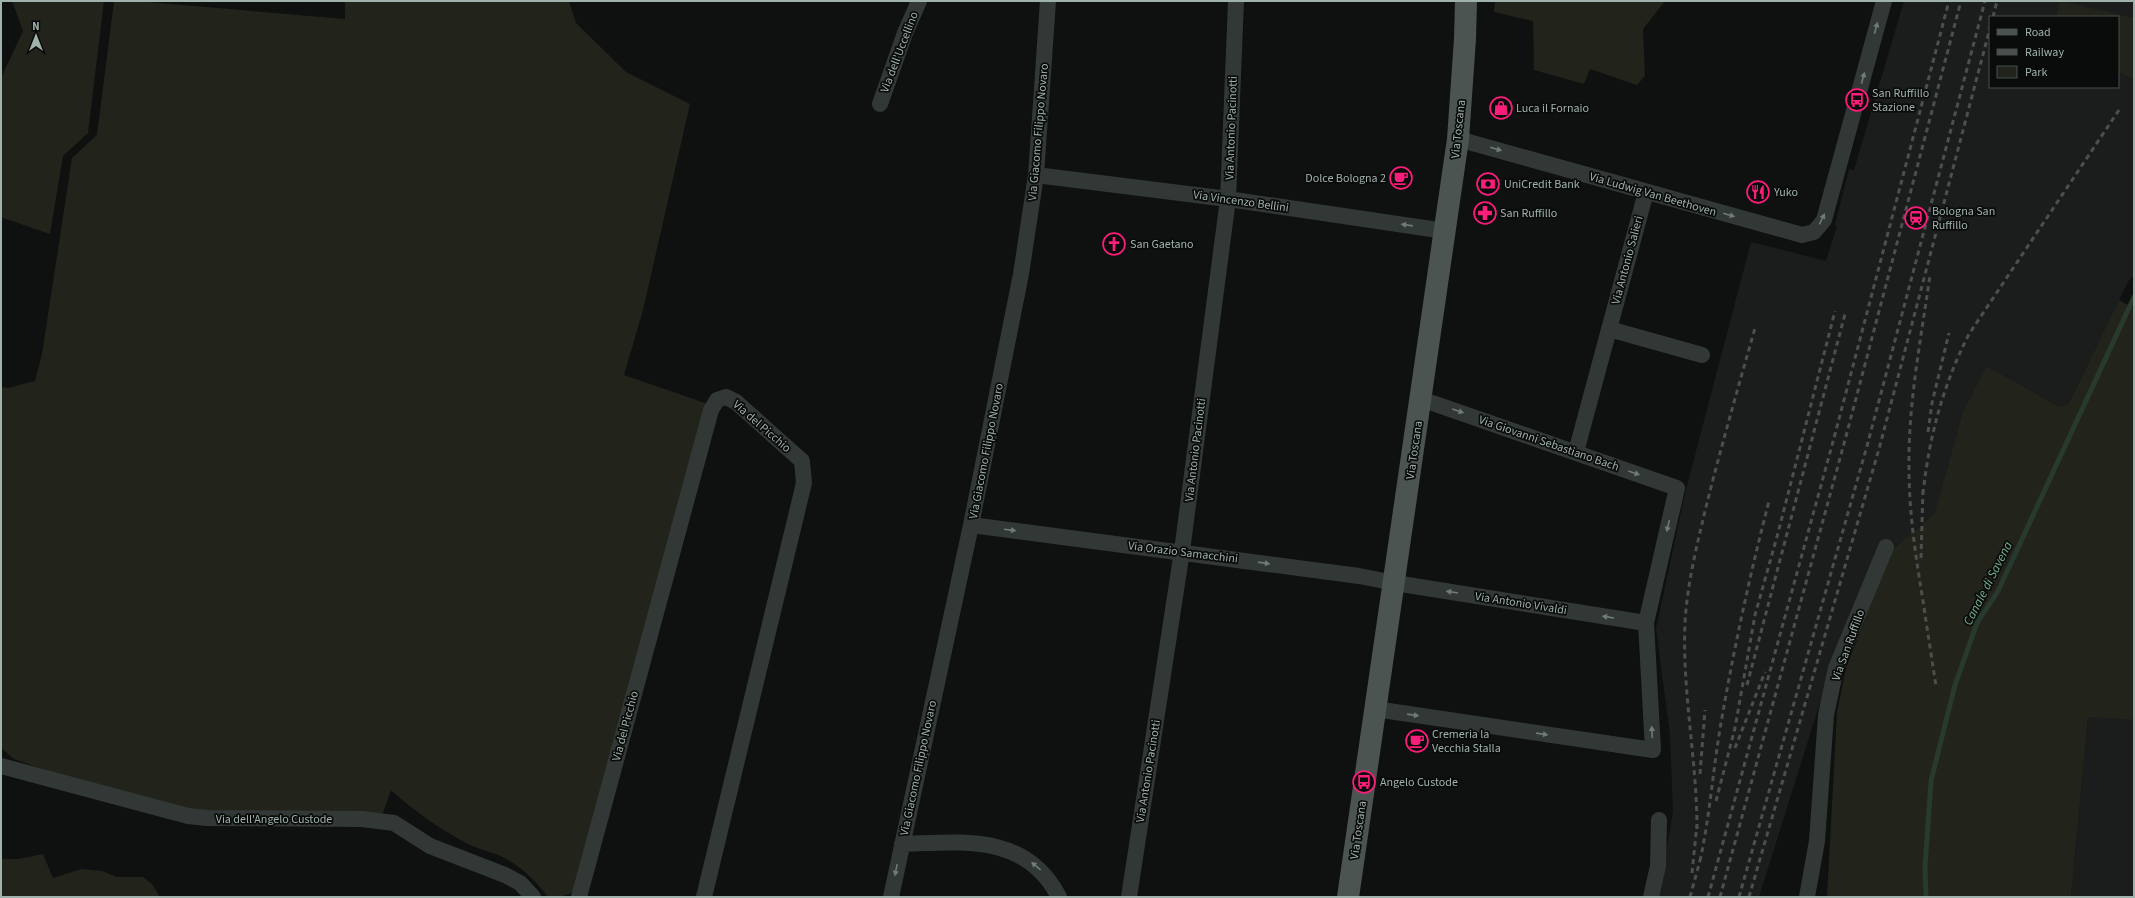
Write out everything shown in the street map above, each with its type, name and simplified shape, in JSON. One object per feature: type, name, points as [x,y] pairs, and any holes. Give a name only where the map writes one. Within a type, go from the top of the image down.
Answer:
[{"type":"main road","name":"Via Toscana","points":[[1348,897],[1422,399],[1458,139],[1465,39],[1466,1]]},
{"type":"street","name":"Via dell'Uccellino","points":[[880,104],[905,33],[919,1]]},
{"type":"street","name":"Via Giacomo Filippo Novaro","points":[[891,897],[971,525],[1021,274],[1036,175],[1048,1]]},
{"type":"street","name":"Via Antonio Pacinotti","points":[[1129,897],[1182,551],[1228,199],[1236,1]]},
{"type":"street","name":"Via Ludwig Van Beethoven","points":[[1458,139],[1778,229],[1802,235],[1814,232],[1824,220],[1884,1]]},
{"type":"street","name":"Via Vincenzo Bellini","points":[[1036,175],[1228,199],[1445,231]]},
{"type":"street","name":"Via Antonio Salieri","points":[[1576,452],[1646,192]]},
{"type":"street","points":[[1609,329],[1702,355]]},
{"type":"street","name":"Via del Picchio","points":[[580,897],[711,410],[716,400],[726,397],[736,402],[802,461],[804,483],[704,897]]},
{"type":"street","name":"Via Giovanni Sebastiano Bach","points":[[1422,399],[1677,488],[1646,623]]},
{"type":"street","name":"Via Orazio Samacchini","points":[[971,525],[1182,551],[1359,576],[1395,583]]},
{"type":"street","name":"Via San Ruffillo","points":[[1807,897],[1817,842],[1826,715],[1836,668],[1886,547]]},
{"type":"street","name":"Via Antonio Vivaldi","points":[[1395,583],[1646,623]]},
{"type":"street","points":[[1375,709],[1653,750],[1646,623]]},
{"type":"street","name":"Via dell'Angelo Custode","points":[[1,766],[188,816],[214,818],[362,820],[394,823],[430,846],[505,875],[520,883],[533,897]]},
{"type":"street","points":[[1651,897],[1658,866],[1659,820]]},
{"type":"street","points":[[902,844],[969,842],[992,845],[1015,853],[1037,866],[1059,897]]},
{"type":"shaded area","points":[[1904,1],[2134,1],[2134,275],[2128,282],[2069,403],[2060,407],[1987,366],[1935,513],[1892,550],[1835,655],[1759,897],[1659,897],[1673,811],[1670,735],[1656,629],[1685,493],[1751,242],[1826,261],[1837,226],[1835,225],[1849,169],[1854,170]]},
{"type":"shaded area","points":[[2088,716],[2134,720],[2134,897],[2071,897]]},
{"type":"green space","points":[[12,1],[104,1],[88,133],[63,156],[50,234],[3,218],[1,215],[1,78],[23,31]]},
{"type":"green space","points":[[114,1],[135,1],[345,19],[345,1],[569,1],[576,23],[626,72],[690,104],[643,310],[624,375],[708,404],[578,891],[560,897],[548,897],[522,869],[503,857],[466,843],[436,825],[408,805],[391,790],[383,813],[306,815],[198,812],[88,785],[14,759],[1,748],[1,387],[8,388],[35,381],[42,354],[72,158],[97,135]]},
{"type":"green space","points":[[1495,1],[1665,1],[1643,29],[1645,76],[1637,85],[1590,69],[1584,84],[1534,70],[1533,21],[1494,12]]},
{"type":"green space","points":[[2060,1],[2134,18],[2134,79],[2119,72],[2119,16],[2056,16]]},
{"type":"green space","points":[[2119,300],[2134,308],[2134,720],[2088,717],[2071,897],[1827,897],[1837,712],[1846,668],[1892,550],[1935,513],[1963,412],[1987,366],[2060,407],[2069,403]]},
{"type":"green space","points":[[43,854],[53,878],[81,869],[102,871],[117,877],[143,877],[152,884],[160,897],[1,897],[1,859],[18,859]]},
{"type":"waterway","name":"Canale di Savena","points":[[1926,897],[1925,867],[1931,781],[1955,685],[1977,623],[1998,591],[2134,297]]},
{"type":"railway","points":[[1708,897],[1834,438],[1949,1]]},
{"type":"railway","points":[[1720,897],[1845,440],[1961,1]]},
{"type":"railway","points":[[1739,897],[1867,446],[1985,1]]},
{"type":"railway","points":[[1993,16],[1997,1]]},
{"type":"railway","points":[[1749,897],[1879,449],[1989,32]]},
{"type":"railway","points":[[1923,494],[1929,452],[1938,412],[1952,372],[1969,334],[2119,110]]},
{"type":"railway","points":[[1925,613],[1912,523],[1909,486],[1909,444],[1913,396],[1930,275]]},
{"type":"railway","points":[[1716,801],[1735,728],[1755,615],[1778,533],[1835,311]]},
{"type":"railway","points":[[1747,685],[1845,314]]},
{"type":"railway","points":[[1697,829],[1695,777],[1687,700],[1685,649],[1686,608],[1693,565],[1706,507],[1755,328]]},
{"type":"railway","points":[[1928,432],[1932,403],[1949,333]]},
{"type":"railway","points":[[1921,558],[1923,488]]},
{"type":"railway","points":[[1700,861],[1718,740],[1731,667],[1769,501]]},
{"type":"railway","points":[[1924,608],[1936,686]]},
{"type":"railway","points":[[1735,748],[1765,672]]},
{"type":"railway","points":[[1700,774],[1705,710]]},
{"type":"railway","points":[[1692,873],[1697,824]]},
{"type":"railway","points":[[1690,897],[1701,857]]},
{"type":"place","name":"San Ruffillo Stazione","points":[[1857,100]]},
{"type":"place","name":"Luca il Fornaio","points":[[1501,108]]},
{"type":"place","name":"Dolce Bologna 2","points":[[1401,178]]},
{"type":"place","name":"UniCredit Bank","points":[[1488,184]]},
{"type":"place","name":"Yuko","points":[[1758,192]]},
{"type":"place","name":"San Ruffillo","points":[[1485,213]]},
{"type":"place","name":"Bologna San Ruffillo","points":[[1916,218]]},
{"type":"place","name":"San Gaetano","points":[[1114,244]]},
{"type":"place","name":"Cremeria la Vecchia Stalla","points":[[1417,741]]},
{"type":"place","name":"Angelo Custode","points":[[1364,782]]}]
